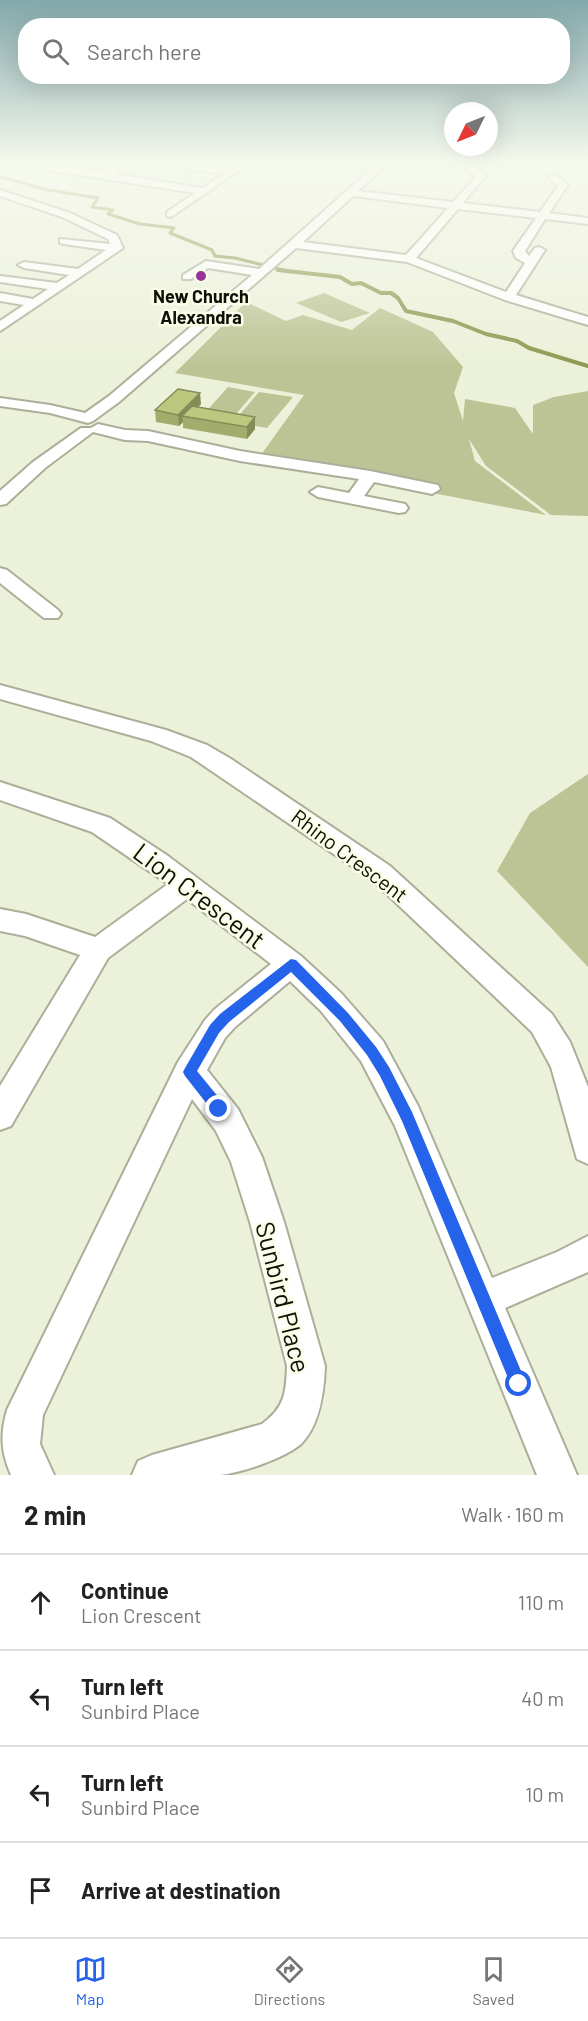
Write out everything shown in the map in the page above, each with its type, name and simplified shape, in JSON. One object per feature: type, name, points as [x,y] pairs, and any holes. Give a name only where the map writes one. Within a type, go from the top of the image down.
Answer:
[{"type":"street","points":[[96,231],[113,237],[116,246]]},
{"type":"street","points":[[0,500],[307,231]]},
{"type":"street","points":[[409,259],[433,231]]},
{"type":"street","points":[[509,297],[531,262],[519,254],[534,231]]},
{"type":"street","points":[[64,241],[116,246]]},
{"type":"street","points":[[292,244],[409,259],[509,297],[588,321]]},
{"type":"street","points":[[0,327],[81,273],[116,246]]},
{"type":"street","points":[[77,257],[99,260]]},
{"type":"street","points":[[187,277],[206,264],[265,269]]},
{"type":"street","points":[[24,266],[81,273]]},
{"type":"street","points":[[4,279],[60,287]]},
{"type":"street","points":[[0,297],[35,303]]},
{"type":"street","points":[[0,315],[14,317]]},
{"type":"street","points":[[0,402],[32,408],[89,424],[240,456],[370,476],[432,489]]},
{"type":"street","points":[[353,499],[370,476]]},
{"type":"street","points":[[318,492],[399,508]]},
{"type":"street","points":[[0,574],[51,614]]},
{"type":"street","name":"Rhino Crescent","points":[[0,692],[138,729],[199,751],[254,785],[373,867],[542,1023],[557,1044],[564,1061],[588,1148]]},
{"type":"street","name":"Lion Crescent","points":[[0,790],[101,825],[187,884],[291,964],[344,1017],[372,1051],[407,1117],[557,1475]]},
{"type":"street","points":[[0,1115],[98,951],[187,884]]},
{"type":"street","points":[[0,920],[26,925],[98,951]]},
{"type":"street","points":[[34,1475],[23,1459],[19,1429],[26,1410],[189,1072],[214,1029],[291,964]]},
{"type":"street","name":"Sunbird Place","points":[[152,1475],[272,1441],[288,1429],[298,1414],[305,1389],[306,1366],[267,1222],[246,1157],[227,1120],[189,1072]]},
{"type":"street","points":[[483,1300],[568,1264],[588,1253]]},
{"type":"green space","points":[[324,293],[370,313],[341,322],[296,303]]},
{"type":"green space","points":[[246,302],[286,321],[303,315],[352,330],[380,308],[433,332],[463,367],[454,393],[463,421],[465,399],[515,408],[533,434],[533,405],[554,397],[588,391],[588,516],[551,515],[486,466],[469,439],[475,461],[546,515],[258,459],[304,395],[175,373]]},
{"type":"green space","points":[[228,387],[255,392],[230,421],[203,415]]},
{"type":"green space","points":[[259,392],[293,397],[267,428],[233,422]]},
{"type":"green space","points":[[588,774],[588,967],[497,871],[530,813]]},
{"type":"building","points":[[178,389],[200,393],[178,415],[155,410]]},
{"type":"building","points":[[192,406],[255,417],[247,427],[182,416]]},
{"type":"waterway","points":[[172,231],[170,233],[212,250],[215,256],[235,258],[287,271]]},
{"type":"waterway","points":[[278,270],[287,271]]},
{"type":"waterway","points":[[287,271],[340,277],[352,284],[361,283],[381,293],[391,293],[398,298],[406,311],[453,321],[486,334],[517,341],[529,348],[588,366]]},
{"type":"waterway","points":[[287,271],[291,272]]},
{"type":"place","name":"New Church Alexandra","points":[[201,276]]},
{"type":"route","points":[[219,1109],[189,1072],[214,1029],[233,1010],[291,964],[344,1017],[372,1051],[384,1072],[407,1117],[519,1384]]}]
